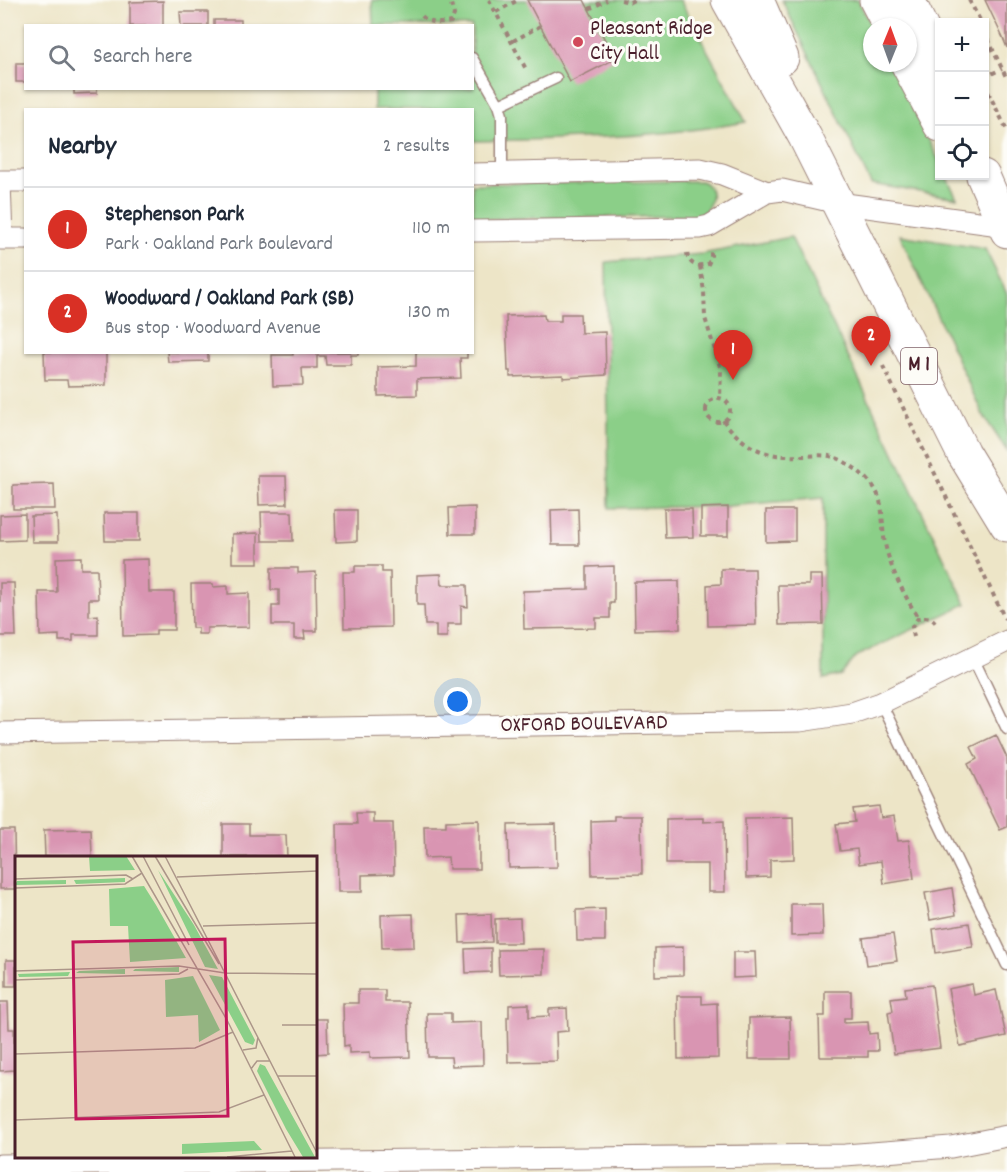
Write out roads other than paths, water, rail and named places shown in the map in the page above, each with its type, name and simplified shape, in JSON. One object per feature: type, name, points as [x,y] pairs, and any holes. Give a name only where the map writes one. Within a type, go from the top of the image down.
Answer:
[{"type":"main road","points":[[728,0],[805,137],[838,203]]},
{"type":"main road","points":[[757,0],[788,73],[805,137]]},
{"type":"main road","points":[[876,0],[885,18]]},
{"type":"main road","points":[[908,0],[935,57]]},
{"type":"main road","points":[[912,72],[935,117]]},
{"type":"main road","points":[[983,180],[1006,228]]},
{"type":"main road","name":"M 1","points":[[838,203],[963,453],[1007,525]]},
{"type":"street","points":[[474,174],[700,170],[722,174],[767,192]]},
{"type":"street","points":[[24,181],[0,181],[1,239],[24,239]]},
{"type":"street","points":[[474,231],[700,228],[709,226],[767,192],[782,190],[838,203],[1006,228]]},
{"type":"street","name":"OXFORD BOULEVARD","points":[[0,733],[774,722],[824,718],[852,713],[881,703],[1007,642]]},
{"type":"street","points":[[0,1165],[845,1155],[951,1147],[1007,1136]]},
{"type":"lane","points":[[474,61],[502,114],[502,173]]},
{"type":"lane","points":[[499,105],[556,78]]},
{"type":"lane","points":[[973,658],[1007,729]]},
{"type":"lane","points":[[881,703],[1007,965]]},
{"type":"place","name":"Pleasant Ridge City Hall","points":[[578,42]]},
{"type":"place","name":"Woodward / Oakland Park (SB)","points":[[871,366]]},
{"type":"place","name":"Stephenson Park","points":[[733,380]]}]
